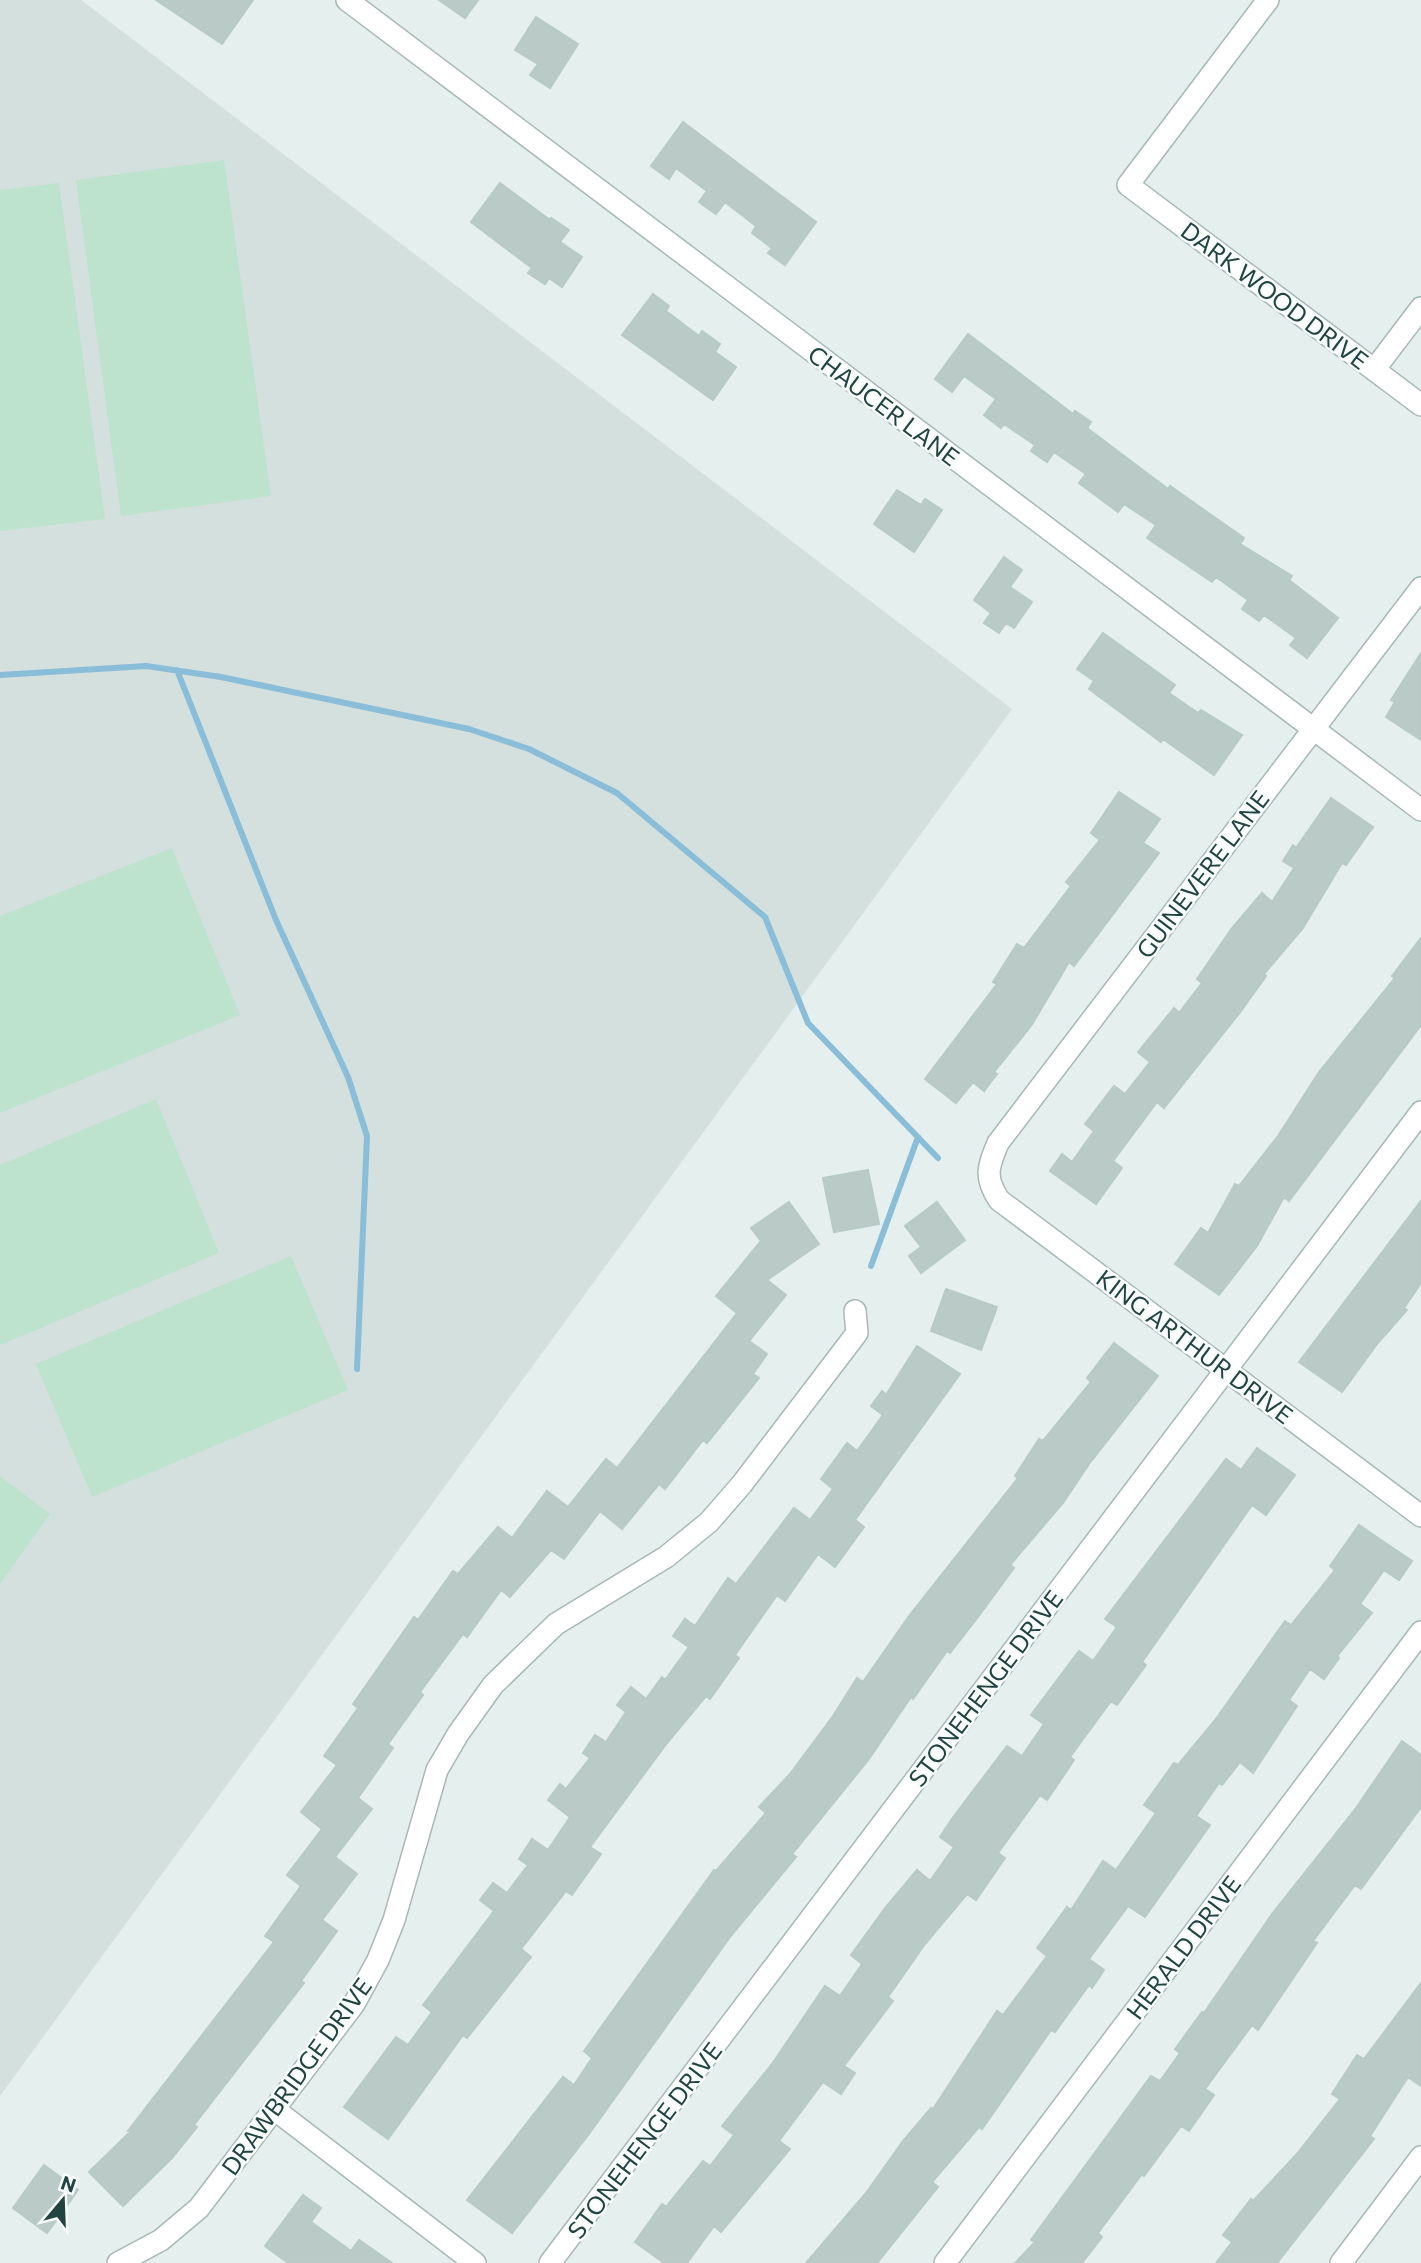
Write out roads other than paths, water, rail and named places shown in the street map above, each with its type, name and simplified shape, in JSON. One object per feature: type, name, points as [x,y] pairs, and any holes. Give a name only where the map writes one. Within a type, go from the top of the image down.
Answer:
[{"type":"street","name":"CHAUCER LANE","points":[[347,0],[1421,810]]},
{"type":"street","name":"DARK WOOD DRIVE","points":[[1268,0],[1128,186],[1421,405]]},
{"type":"street","points":[[1374,370],[1421,308]]},
{"type":"street","name":"GUINEVERE LANE","points":[[989,1164],[998,1143],[1421,588]]},
{"type":"street","name":"STONEHENGE DRIVE","points":[[550,2263],[1421,1112]]},
{"type":"street","name":"KING ARTHUR DRIVE","points":[[989,1164],[989,1184],[999,1200],[1421,1516]]},
{"type":"street","name":"DRAWBRIDGE DRIVE","points":[[118,2263],[162,2240],[198,2208],[354,2004],[378,1960],[394,1920],[437,1770],[458,1734],[493,1685],[556,1625],[666,1557],[709,1522],[742,1484],[857,1333],[855,1311]]},
{"type":"street","name":"HERALD DRIVE","points":[[945,2263],[1421,1632]]},
{"type":"street","points":[[274,2109],[475,2263]]},
{"type":"street","points":[[1341,2263],[1421,2157]]},
{"type":"waterway","points":[[0,675],[146,666],[221,677],[469,729],[529,749],[617,793],[765,917],[808,1023],[938,1158]]},
{"type":"waterway","points":[[177,670],[276,920],[348,1077],[367,1136],[357,1369]]},
{"type":"waterway","points":[[871,1266],[918,1137]]}]
